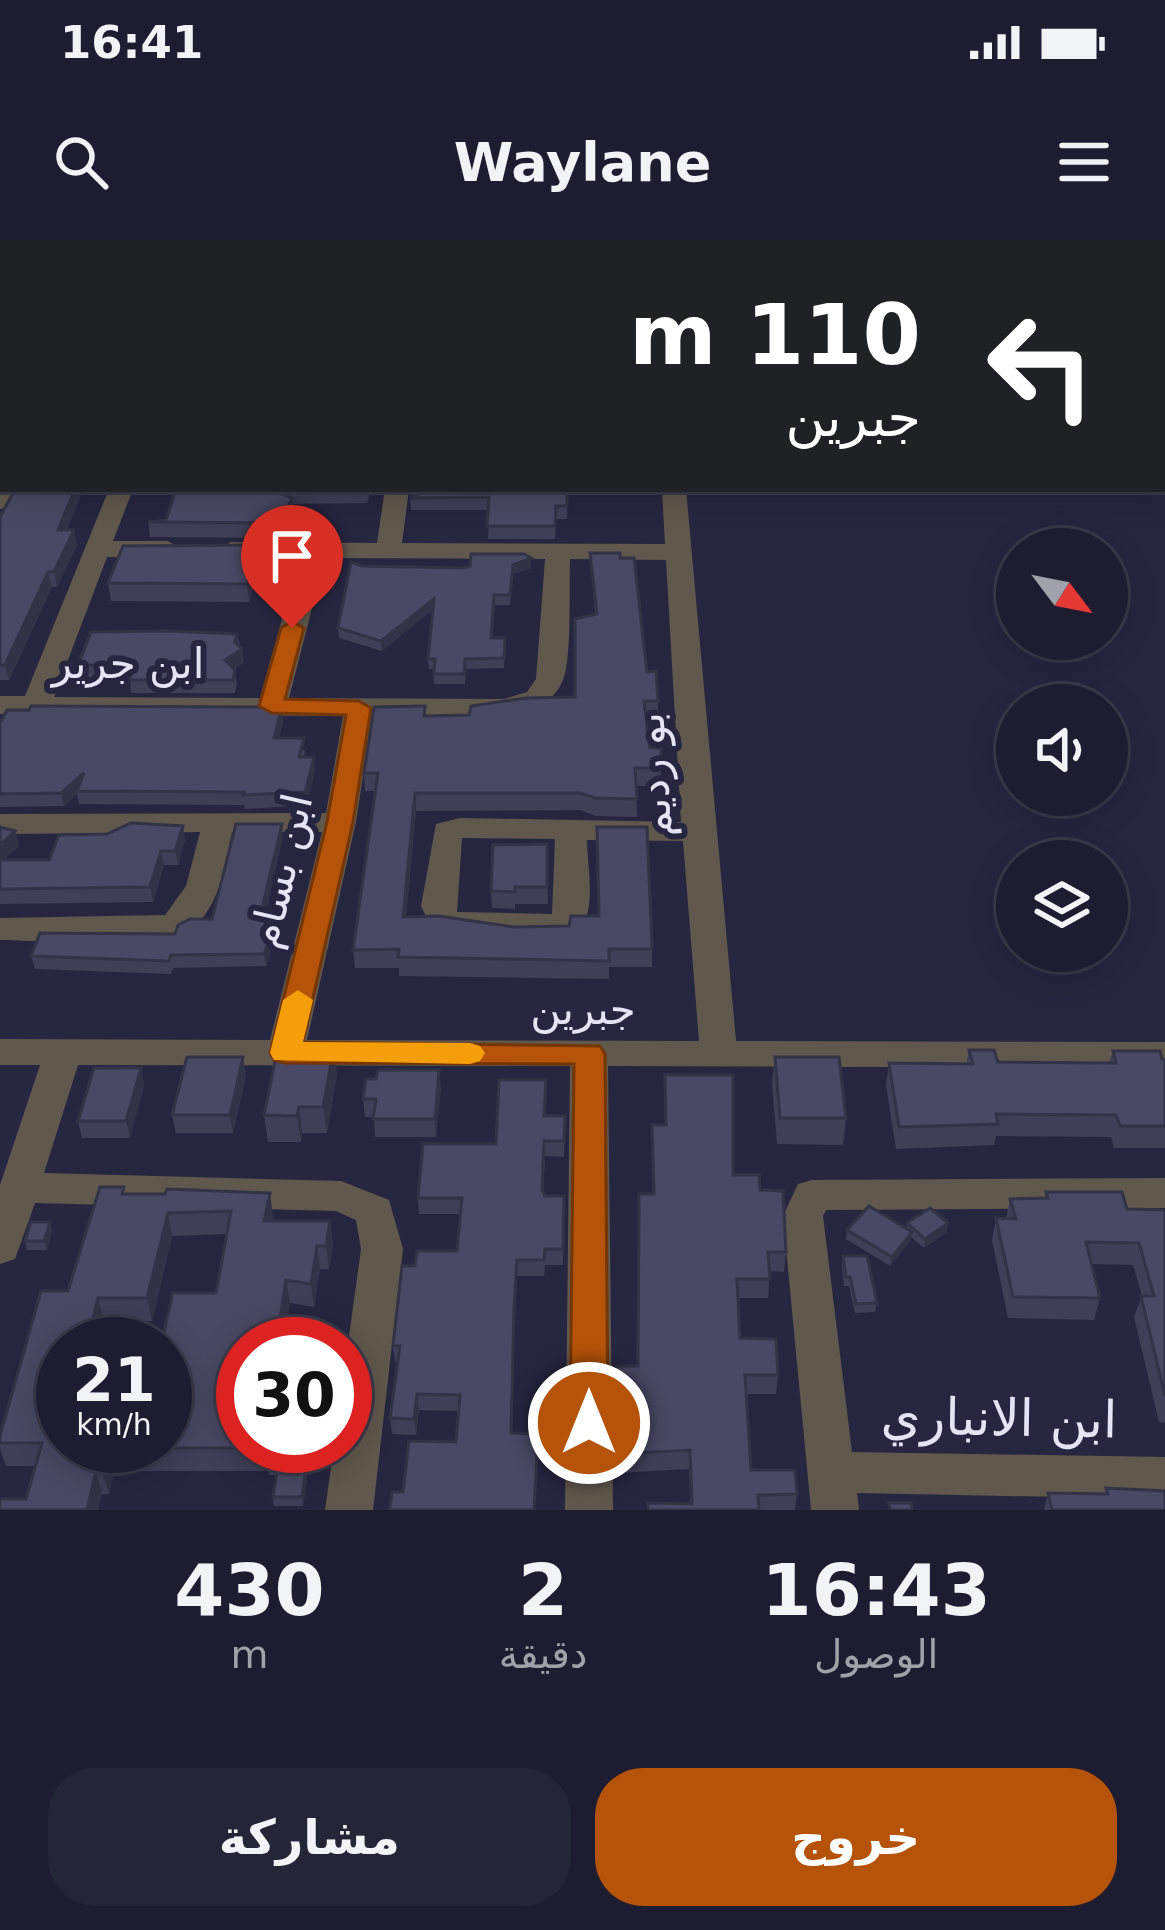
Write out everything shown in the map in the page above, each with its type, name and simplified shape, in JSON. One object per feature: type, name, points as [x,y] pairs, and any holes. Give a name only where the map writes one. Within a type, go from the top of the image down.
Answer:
[{"type":"street","points":[[36,705],[120,492]]},
{"type":"street","points":[[388,551],[397,492]]},
{"type":"street","name":"بو رديم","points":[[674,492],[719,1054]]},
{"type":"street","points":[[99,549],[680,552]]},
{"type":"street","points":[[272,706],[314,550]]},
{"type":"street","name":"ابن جرير","points":[[0,705],[506,708],[537,698],[550,679],[558,552]]},
{"type":"street","name":"ابن بسام","points":[[285,1053],[340,822],[359,708]]},
{"type":"street","points":[[0,824],[340,822]]},
{"type":"street","points":[[0,929],[162,928],[181,923],[194,911],[218,823]]},
{"type":"street","points":[[572,830],[571,913],[564,922],[551,927],[456,925],[443,918],[438,906],[447,831],[572,830],[698,832]]},
{"type":"street","name":"جبرين","points":[[0,1052],[1165,1055]]},
{"type":"street","points":[[0,1248],[63,1052]]},
{"type":"street","points":[[589,1054],[589,1510]]},
{"type":"street","points":[[22,1189],[340,1196],[375,1211],[382,1249],[349,1510]]},
{"type":"street","points":[[833,1491],[803,1216],[812,1195],[1165,1193]]},
{"type":"street","name":"ابن الانباري","points":[[833,1491],[1165,1478]]},
{"type":"building","points":[[13,492],[74,492],[58,530],[74,530],[54,572],[48,572],[5,665],[0,665],[0,517]]},
{"type":"building","points":[[175,492],[276,492],[292,498],[282,523],[148,522],[166,520]]},
{"type":"building","points":[[423,492],[567,492],[567,506],[556,506],[555,526],[487,526],[489,497],[410,498]]},
{"type":"building","points":[[272,545],[264,565],[252,565],[247,584],[108,583],[123,546]]},
{"type":"building","points":[[590,553],[634,558],[647,672],[656,671],[658,701],[644,701],[650,748],[661,748],[661,768],[635,768],[637,799],[580,793],[415,793],[403,917],[439,916],[513,927],[569,926],[571,916],[599,916],[597,827],[647,827],[652,949],[609,949],[609,961],[398,957],[399,949],[353,950],[378,773],[364,773],[374,707],[425,706],[424,716],[469,715],[471,706],[575,697],[575,619],[597,614]]},
{"type":"building","points":[[471,554],[531,558],[513,565],[510,595],[494,595],[491,638],[505,638],[504,658],[465,659],[464,674],[434,674],[435,659],[428,659],[434,599],[381,641],[338,628],[351,562],[462,568],[470,566]]},
{"type":"building","points":[[91,632],[237,634],[235,642],[242,649],[225,660],[235,670],[233,680],[129,680],[134,665],[78,665]]},
{"type":"building","points":[[31,706],[282,707],[274,738],[304,738],[299,757],[314,757],[305,792],[77,791],[84,773],[61,793],[0,794],[0,720],[7,710],[29,710]]},
{"type":"building","points":[[131,823],[183,826],[175,851],[161,851],[150,887],[0,889],[0,860],[49,860],[59,835],[107,834]]},
{"type":"building","points":[[236,824],[282,824],[261,912],[279,912],[264,954],[171,955],[169,961],[31,956],[40,933],[175,934],[178,925],[190,919],[212,919]]},
{"type":"building","points":[[0,827],[15,831],[0,845]]},
{"type":"building","points":[[547,844],[547,887],[491,891],[493,845]]},
{"type":"building","points":[[278,1047],[334,1047],[323,1107],[299,1107],[297,1116],[264,1115]]},
{"type":"building","points":[[969,1050],[994,1050],[998,1062],[1116,1063],[1113,1051],[1160,1051],[1165,1059],[1165,1126],[1120,1126],[1116,1115],[996,1114],[998,1124],[899,1127],[889,1063],[973,1064]]},
{"type":"building","points":[[187,1057],[243,1057],[230,1115],[172,1115]]},
{"type":"building","points":[[775,1057],[839,1057],[846,1118],[780,1118]]},
{"type":"building","points":[[94,1068],[141,1068],[126,1121],[78,1121]]},
{"type":"building","points":[[378,1070],[439,1070],[435,1119],[373,1119],[376,1099],[363,1099],[366,1079],[376,1079]]},
{"type":"building","points":[[665,1075],[733,1075],[733,1175],[759,1175],[760,1190],[783,1191],[786,1252],[768,1252],[770,1279],[737,1279],[740,1338],[776,1339],[778,1375],[745,1375],[751,1470],[795,1470],[797,1494],[758,1495],[759,1510],[648,1510],[648,1503],[692,1504],[690,1450],[617,1454],[616,1366],[638,1366],[639,1194],[654,1194],[652,1125],[666,1125]]},
{"type":"building","points":[[499,1080],[546,1080],[544,1116],[565,1116],[564,1141],[544,1141],[542,1190],[545,1196],[564,1196],[563,1249],[545,1249],[544,1260],[517,1260],[511,1433],[538,1434],[534,1510],[390,1510],[392,1492],[403,1492],[409,1441],[456,1442],[460,1395],[417,1394],[414,1419],[390,1418],[400,1346],[393,1346],[402,1266],[415,1266],[417,1251],[457,1251],[462,1198],[418,1198],[423,1144],[496,1144]]},
{"type":"building","points":[[100,1187],[124,1187],[122,1194],[165,1194],[167,1189],[270,1193],[264,1221],[330,1221],[326,1246],[317,1246],[311,1284],[286,1280],[280,1317],[216,1317],[216,1448],[192,1448],[192,1317],[167,1317],[173,1293],[216,1293],[231,1211],[168,1213],[147,1298],[98,1298],[93,1317],[36,1317],[36,1443],[0,1443],[41,1291],[68,1291]]},
{"type":"building","points":[[1046,1192],[1122,1192],[1127,1209],[1165,1210],[1165,1396],[1141,1296],[1154,1296],[1139,1243],[1086,1242],[1100,1298],[1013,1297],[996,1218],[1016,1219],[1010,1199],[1048,1198]]},
{"type":"building","points":[[869,1206],[912,1232],[892,1257],[847,1230]]},
{"type":"building","points":[[930,1208],[948,1223],[925,1239],[907,1223]]},
{"type":"building","points":[[31,1222],[50,1222],[44,1241],[25,1241]]},
{"type":"building","points":[[843,1256],[867,1256],[877,1303],[856,1304]]},
{"type":"building","points":[[36,1464],[36,1473],[96,1473],[87,1510],[0,1510],[0,1499],[26,1499]]},
{"type":"building","points":[[277,1473],[305,1473],[302,1497],[273,1497]]},
{"type":"building","points":[[1106,1488],[1165,1491],[1165,1510],[1052,1510],[1048,1493],[1108,1494]]},
{"type":"building","points":[[889,1503],[911,1503],[912,1510],[890,1510]]},
{"type":"slow traffic","points":[[298,1000],[285,1053],[470,1053]]},
{"type":"route","points":[[292,628],[272,706],[359,708],[340,822],[285,1053],[589,1054],[589,1423]]}]
